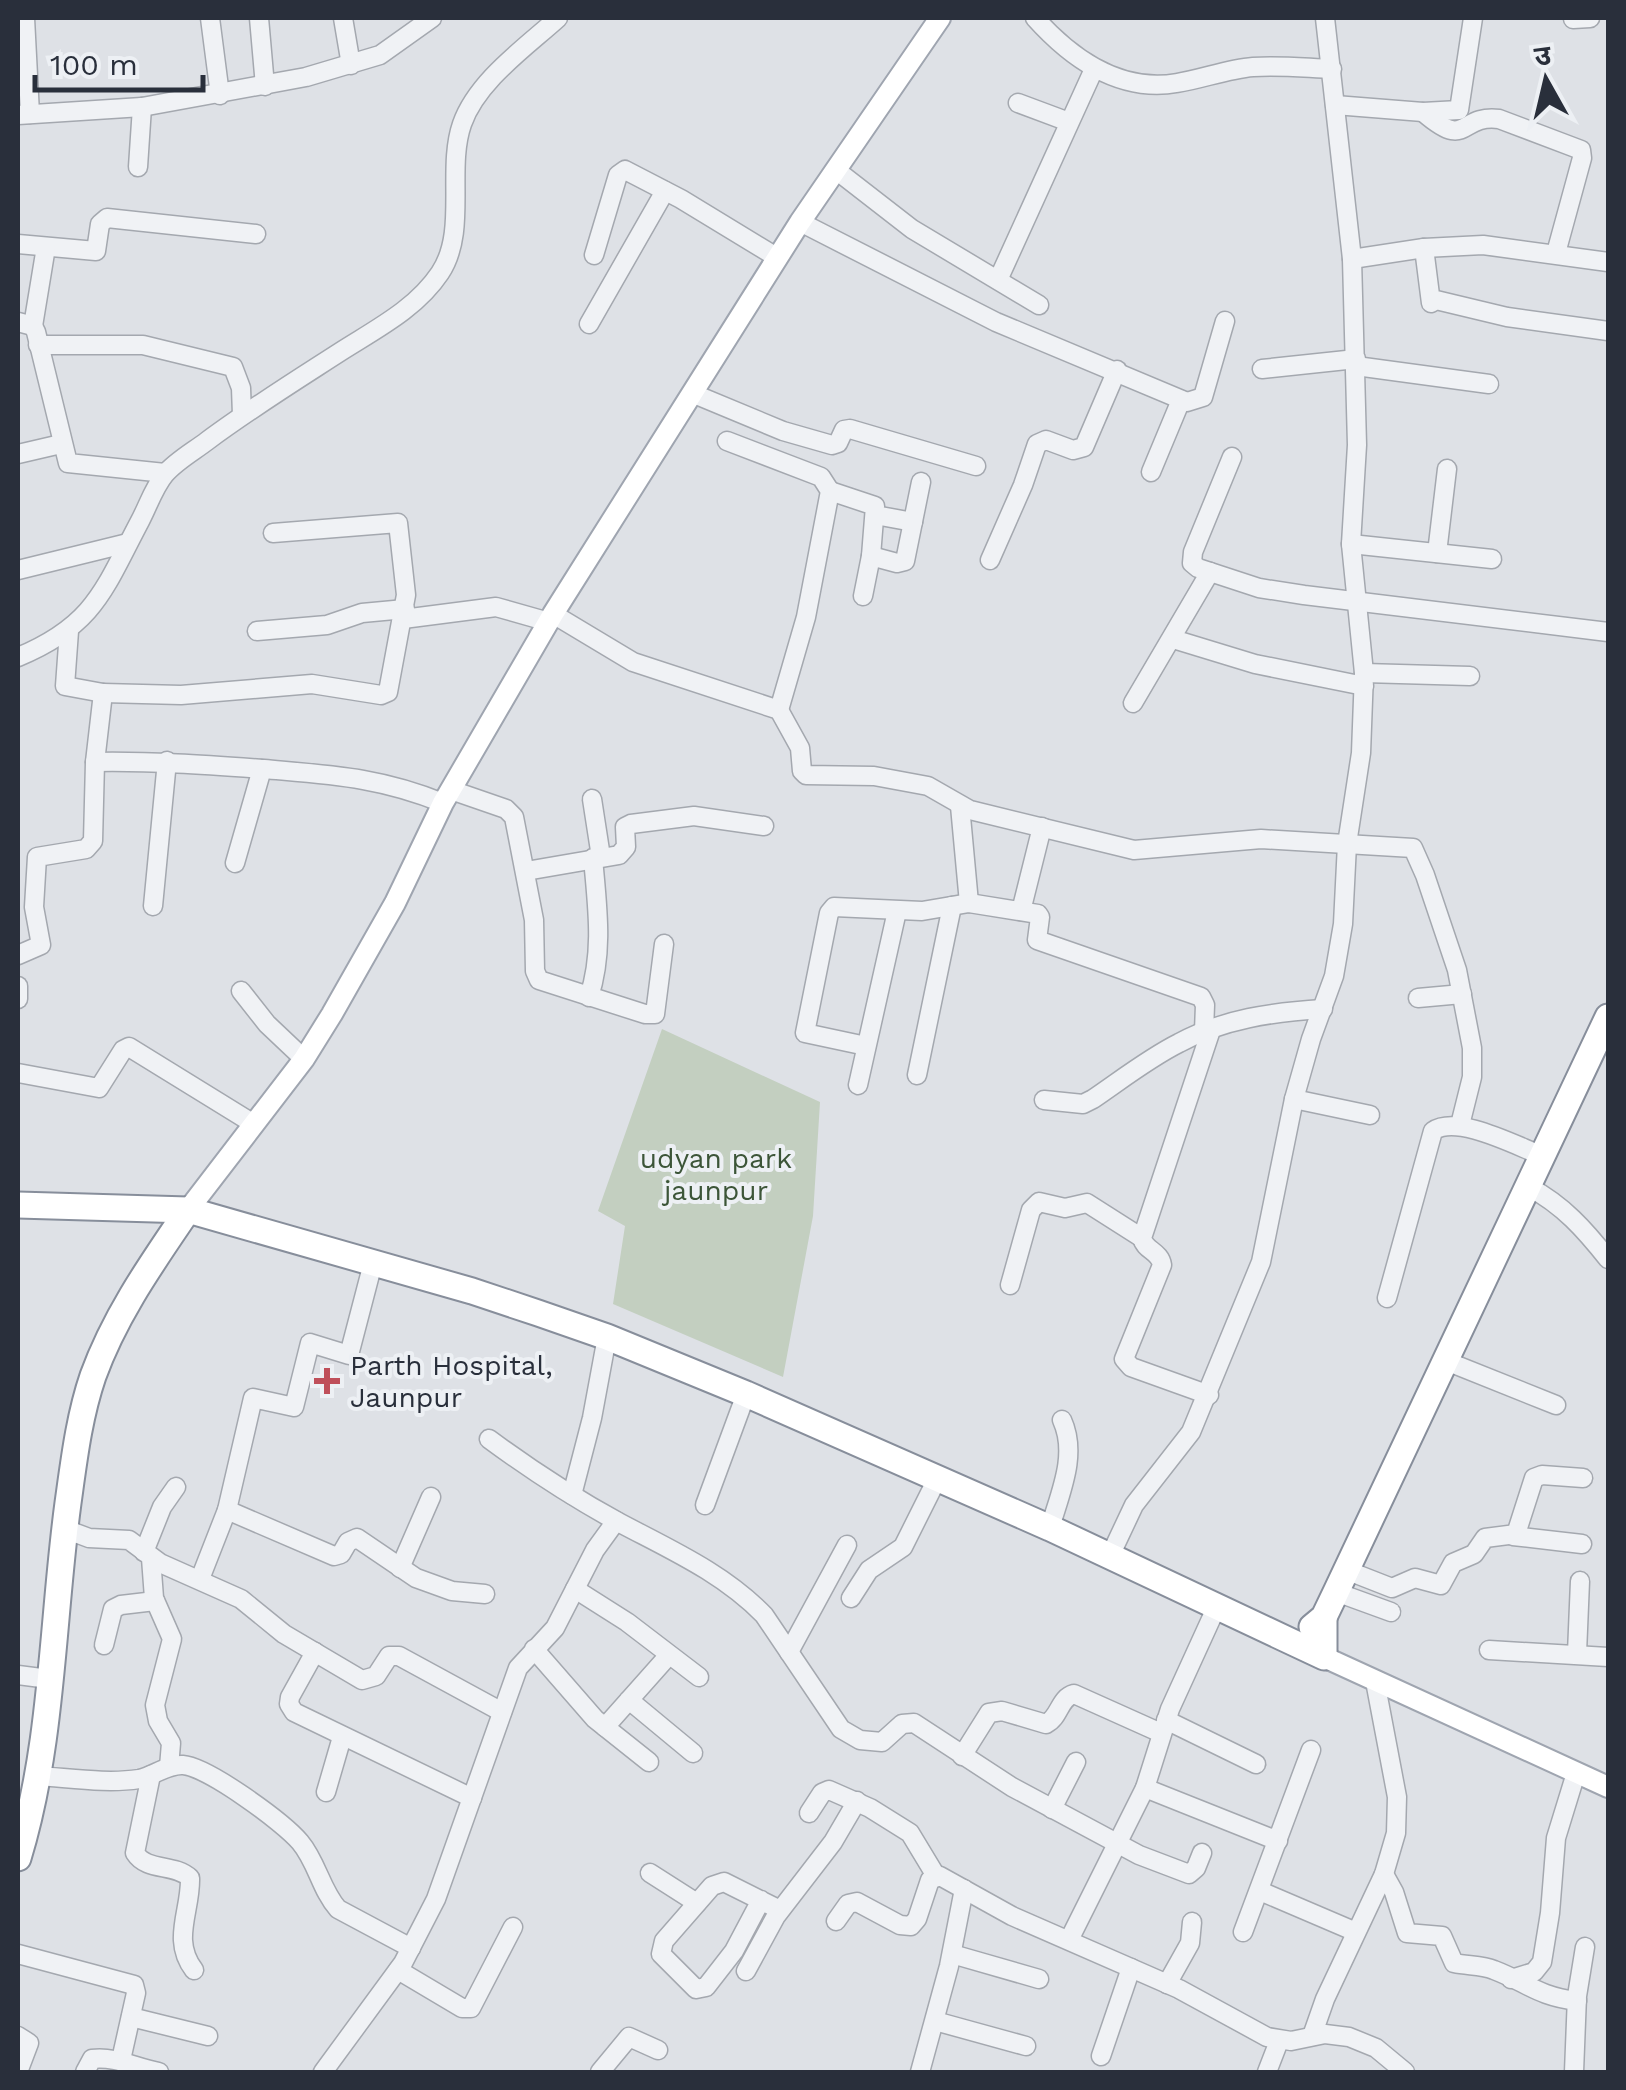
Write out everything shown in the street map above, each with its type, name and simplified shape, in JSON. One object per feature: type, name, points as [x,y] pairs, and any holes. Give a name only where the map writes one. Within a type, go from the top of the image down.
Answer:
[{"type":"highway","points":[[1294,1644],[1324,1617],[1608,1017]]},
{"type":"highway","points":[[18,1205],[188,1210],[472,1291],[607,1337],[746,1394],[1050,1528],[1324,1658],[1324,1617]]},
{"type":"highway","points":[[18,1858],[49,1679],[77,1440],[103,1350],[137,1284],[188,1210]]},
{"type":"main road","points":[[188,1210],[304,1059],[369,951],[447,796],[551,618],[800,222],[940,18]]},
{"type":"main road","points":[[1324,1658],[1608,1787]]},
{"type":"street","points":[[25,18],[24,114],[142,107],[265,86],[380,55],[432,18]]},
{"type":"street","points":[[210,18],[220,95]]},
{"type":"street","points":[[259,18],[265,86]]},
{"type":"street","points":[[343,18],[351,65]]},
{"type":"street","points":[[18,657],[68,631],[103,592],[120,566],[165,473],[242,415],[420,300],[443,270],[451,250],[458,145],[471,104],[558,18]]},
{"type":"street","points":[[1035,18],[1054,39],[1094,69],[1128,82],[1163,85],[1256,66],[1332,69]]},
{"type":"street","points":[[1110,1556],[1134,1505],[1191,1432],[1261,1262],[1294,1099],[1334,976],[1343,924],[1347,844],[1361,753],[1364,680],[1351,544],[1358,445],[1352,259],[1325,18]]},
{"type":"street","points":[[1336,105],[1422,112],[1460,110],[1473,18]]},
{"type":"street","points":[[998,280],[1094,69]]},
{"type":"street","points":[[1018,103],[1069,122]]},
{"type":"street","points":[[138,167],[142,107]]},
{"type":"street","points":[[1422,112],[1443,130],[1453,132],[1488,118],[1581,150],[1556,254]]},
{"type":"street","points":[[836,170],[912,229],[1040,305]]},
{"type":"street","points":[[594,255],[621,172],[630,171],[778,258]]},
{"type":"street","points":[[590,324],[664,190]]},
{"type":"street","points":[[18,244],[96,251],[100,224],[107,218],[256,234]]},
{"type":"street","points":[[800,222],[996,322],[1181,400],[1204,397],[1225,321]]},
{"type":"street","points":[[1352,259],[1424,248],[1482,245],[1608,262]]},
{"type":"street","points":[[46,247],[25,324],[38,345],[65,458],[76,465],[165,473]]},
{"type":"street","points":[[1424,248],[1431,303],[1436,300],[1507,317],[1608,331]]},
{"type":"street","points":[[38,345],[144,344],[233,367],[241,388],[242,415]]},
{"type":"street","points":[[1262,369],[1356,362],[1489,384]]},
{"type":"street","points":[[990,560],[1037,444],[1046,440],[1073,450],[1084,447],[1117,370]]},
{"type":"street","points":[[694,394],[832,445],[838,443],[844,430],[850,429],[976,466]]},
{"type":"street","points":[[1151,472],[1181,400]]},
{"type":"street","points":[[728,442],[821,477],[830,491],[873,503],[871,556],[863,596]]},
{"type":"street","points":[[18,454],[62,444]]},
{"type":"street","points":[[1232,457],[1192,558],[1198,568],[1259,588],[1356,604],[1608,632]]},
{"type":"street","points":[[1438,553],[1447,469]]},
{"type":"street","points":[[871,556],[904,561],[921,482]]},
{"type":"street","points":[[778,710],[806,616],[830,491]]},
{"type":"street","points":[[875,515],[914,522]]},
{"type":"street","points":[[68,631],[64,686],[103,694],[181,695],[312,684],[382,695],[390,687],[404,614],[400,530],[396,522],[273,533]]},
{"type":"street","points":[[18,570],[128,543]]},
{"type":"street","points":[[1351,544],[1492,559]]},
{"type":"street","points":[[1133,703],[1210,572]]},
{"type":"street","points":[[258,631],[327,625],[353,615],[496,606],[551,618],[633,662],[778,710],[800,748],[802,772],[806,775],[874,776],[928,786],[960,806],[1134,850],[1261,839],[1412,848],[1425,875],[1462,994],[1473,1062],[1460,1125]]},
{"type":"street","points":[[1174,639],[1254,664],[1364,680],[1470,676]]},
{"type":"street","points":[[18,954],[41,946],[34,907],[38,857],[91,846],[103,694]]},
{"type":"street","points":[[95,762],[167,761],[382,781],[510,812],[520,836],[537,940],[536,976],[544,983],[655,1014],[664,944]]},
{"type":"street","points":[[153,906],[167,761]]},
{"type":"street","points":[[235,863],[262,769]]},
{"type":"street","points":[[590,997],[598,971],[599,944],[592,799]]},
{"type":"street","points":[[918,1076],[960,904],[960,806]]},
{"type":"street","points":[[526,871],[624,852],[625,826],[630,824],[694,816],[764,826]]},
{"type":"street","points":[[1021,911],[1042,827]]},
{"type":"street","points":[[866,1046],[806,1034],[831,908],[922,911],[960,904],[1021,911],[1040,916],[1037,940],[1201,998],[1208,1031],[1142,1238]]},
{"type":"street","points":[[858,1085],[897,911]]},
{"type":"street","points":[[18,986],[18,999]]},
{"type":"street","points":[[241,991],[304,1059]]},
{"type":"street","points":[[1418,998],[1462,994]]},
{"type":"street","points":[[1044,1100],[1083,1104],[1174,1045],[1208,1031],[1261,1014],[1323,1009]]},
{"type":"street","points":[[18,1073],[99,1088],[123,1050],[129,1047],[254,1124]]},
{"type":"street","points":[[1294,1099],[1370,1116]]},
{"type":"street","points":[[1387,1298],[1429,1140],[1440,1126],[1460,1125],[1543,1156]]},
{"type":"street","points":[[1529,1188],[1552,1199],[1582,1226],[1608,1259]]},
{"type":"street","points":[[1010,1284],[1031,1210],[1039,1202],[1065,1208],[1087,1203],[1142,1238],[1157,1253],[1162,1265],[1124,1359],[1131,1366],[1209,1395]]},
{"type":"street","points":[[200,1580],[226,1510],[253,1398],[294,1407],[310,1343],[349,1354],[373,1263]]},
{"type":"street","points":[[572,1495],[607,1337]]},
{"type":"street","points":[[1446,1360],[1556,1405]]},
{"type":"street","points":[[706,1505],[746,1394]]},
{"type":"street","points":[[1050,1528],[1068,1464],[1069,1441],[1062,1420]]},
{"type":"street","points":[[489,1439],[572,1495],[731,1585],[764,1615],[836,1722],[860,1740],[882,1742],[902,1724],[910,1722],[1052,1809],[1184,1874],[1193,1872],[1202,1853]]},
{"type":"street","points":[[1514,1536],[1534,1478],[1583,1478]]},
{"type":"street","points":[[851,1598],[869,1570],[903,1547],[937,1479]]},
{"type":"street","points":[[169,1767],[171,1743],[158,1721],[155,1705],[172,1639],[155,1601],[147,1555],[162,1507],[176,1487]]},
{"type":"street","points":[[400,1568],[431,1498]]},
{"type":"street","points":[[226,1510],[334,1556],[357,1538],[400,1568],[435,1586],[485,1594]]},
{"type":"street","points":[[323,2072],[411,1948],[436,1899],[518,1668],[555,1628],[596,1550],[616,1521]]},
{"type":"street","points":[[64,1528],[88,1538],[129,1540],[147,1555],[241,1599],[284,1634],[362,1680],[376,1676],[389,1656],[399,1656],[502,1712]]},
{"type":"street","points":[[1341,1581],[1392,1588],[1415,1578],[1442,1586],[1453,1563],[1474,1554],[1484,1538],[1514,1536],[1582,1544]]},
{"type":"street","points":[[789,1652],[847,1546]]},
{"type":"street","points":[[1341,1581],[1391,1612]]},
{"type":"street","points":[[1578,1653],[1580,1581]]},
{"type":"street","points":[[576,1589],[699,1677]]},
{"type":"street","points":[[104,1644],[113,1609],[121,1604],[155,1601]]},
{"type":"street","points":[[1069,1940],[1144,1788],[1164,1726],[1217,1606]]},
{"type":"street","points":[[534,1649],[605,1727],[650,1762]]},
{"type":"street","points":[[1489,1650],[1608,1656]]},
{"type":"street","points":[[314,1652],[289,1704],[294,1712],[472,1798]]},
{"type":"street","points":[[605,1727],[669,1655]]},
{"type":"street","points":[[18,1675],[49,1679]]},
{"type":"street","points":[[1312,2036],[1325,1999],[1384,1874],[1396,1833],[1396,1796],[1375,1681]]},
{"type":"street","points":[[962,1756],[989,1712],[1002,1710],[1046,1724],[1053,1720],[1066,1696],[1074,1694],[1256,1764]]},
{"type":"street","points":[[629,1700],[693,1753]]},
{"type":"street","points":[[326,1792],[342,1737]]},
{"type":"street","points":[[1243,1932],[1311,1750]]},
{"type":"street","points":[[1052,1809],[1076,1762]]},
{"type":"street","points":[[30,1782],[134,1780],[180,1765],[200,1770],[286,1828],[316,1863],[338,1909],[411,1948]]},
{"type":"street","points":[[1512,1980],[1534,1972],[1542,1962],[1556,1838],[1576,1773]]},
{"type":"street","points":[[151,1775],[134,1853],[142,1862],[188,1874],[182,1938],[185,1956],[194,1970]]},
{"type":"street","points":[[1144,1788],[1278,1841]]},
{"type":"street","points":[[809,1812],[826,1791],[837,1792],[910,1832],[936,1876],[1012,1916],[1168,1984],[1279,2041],[1336,2034],[1386,2055],[1405,2072]]},
{"type":"street","points":[[746,1970],[780,1910],[840,1833],[857,1802]]},
{"type":"street","points":[[650,1873],[698,1902]]},
{"type":"street","points":[[1384,1874],[1407,1933],[1442,1936],[1454,1963],[1485,1966],[1556,1998],[1577,2001]]},
{"type":"street","points":[[836,1921],[848,1904],[856,1902],[900,1925],[911,1926],[930,1880],[936,1876]]},
{"type":"street","points":[[761,1900],[734,1951],[711,1983],[701,1989],[692,1986],[665,1960],[661,1950],[664,1941],[720,1882],[761,1900],[780,1910]]},
{"type":"street","points":[[920,2072],[952,1954],[964,1889]]},
{"type":"street","points":[[1260,1892],[1356,1932]]},
{"type":"street","points":[[1168,1984],[1190,1943],[1192,1922]]},
{"type":"street","points":[[398,1970],[462,2008],[471,2008],[513,1927]]},
{"type":"street","points":[[1574,2072],[1577,2001],[1585,1947]]},
{"type":"street","points":[[18,1954],[134,1985],[136,1993],[120,2060]]},
{"type":"street","points":[[952,1954],[1039,1979]]},
{"type":"street","points":[[1102,2056],[1131,1968]]},
{"type":"street","points":[[131,2017],[208,2036]]},
{"type":"street","points":[[935,2021],[1026,2046]]},
{"type":"street","points":[[18,2036],[29,2044],[18,2072]]},
{"type":"street","points":[[600,2072],[630,2037],[658,2050]]},
{"type":"street","points":[[1266,2072],[1279,2041]]},
{"type":"street","points":[[85,2072],[92,2060],[120,2060],[159,2072]]},
{"type":"green space","name":"udyan park jaunpur","points":[[662,1029],[820,1102],[813,1216],[783,1377],[613,1304],[625,1226],[598,1211]]},
{"type":"place","name":"Parth Hospital, Jaunpur","points":[[327,1381]]}]
